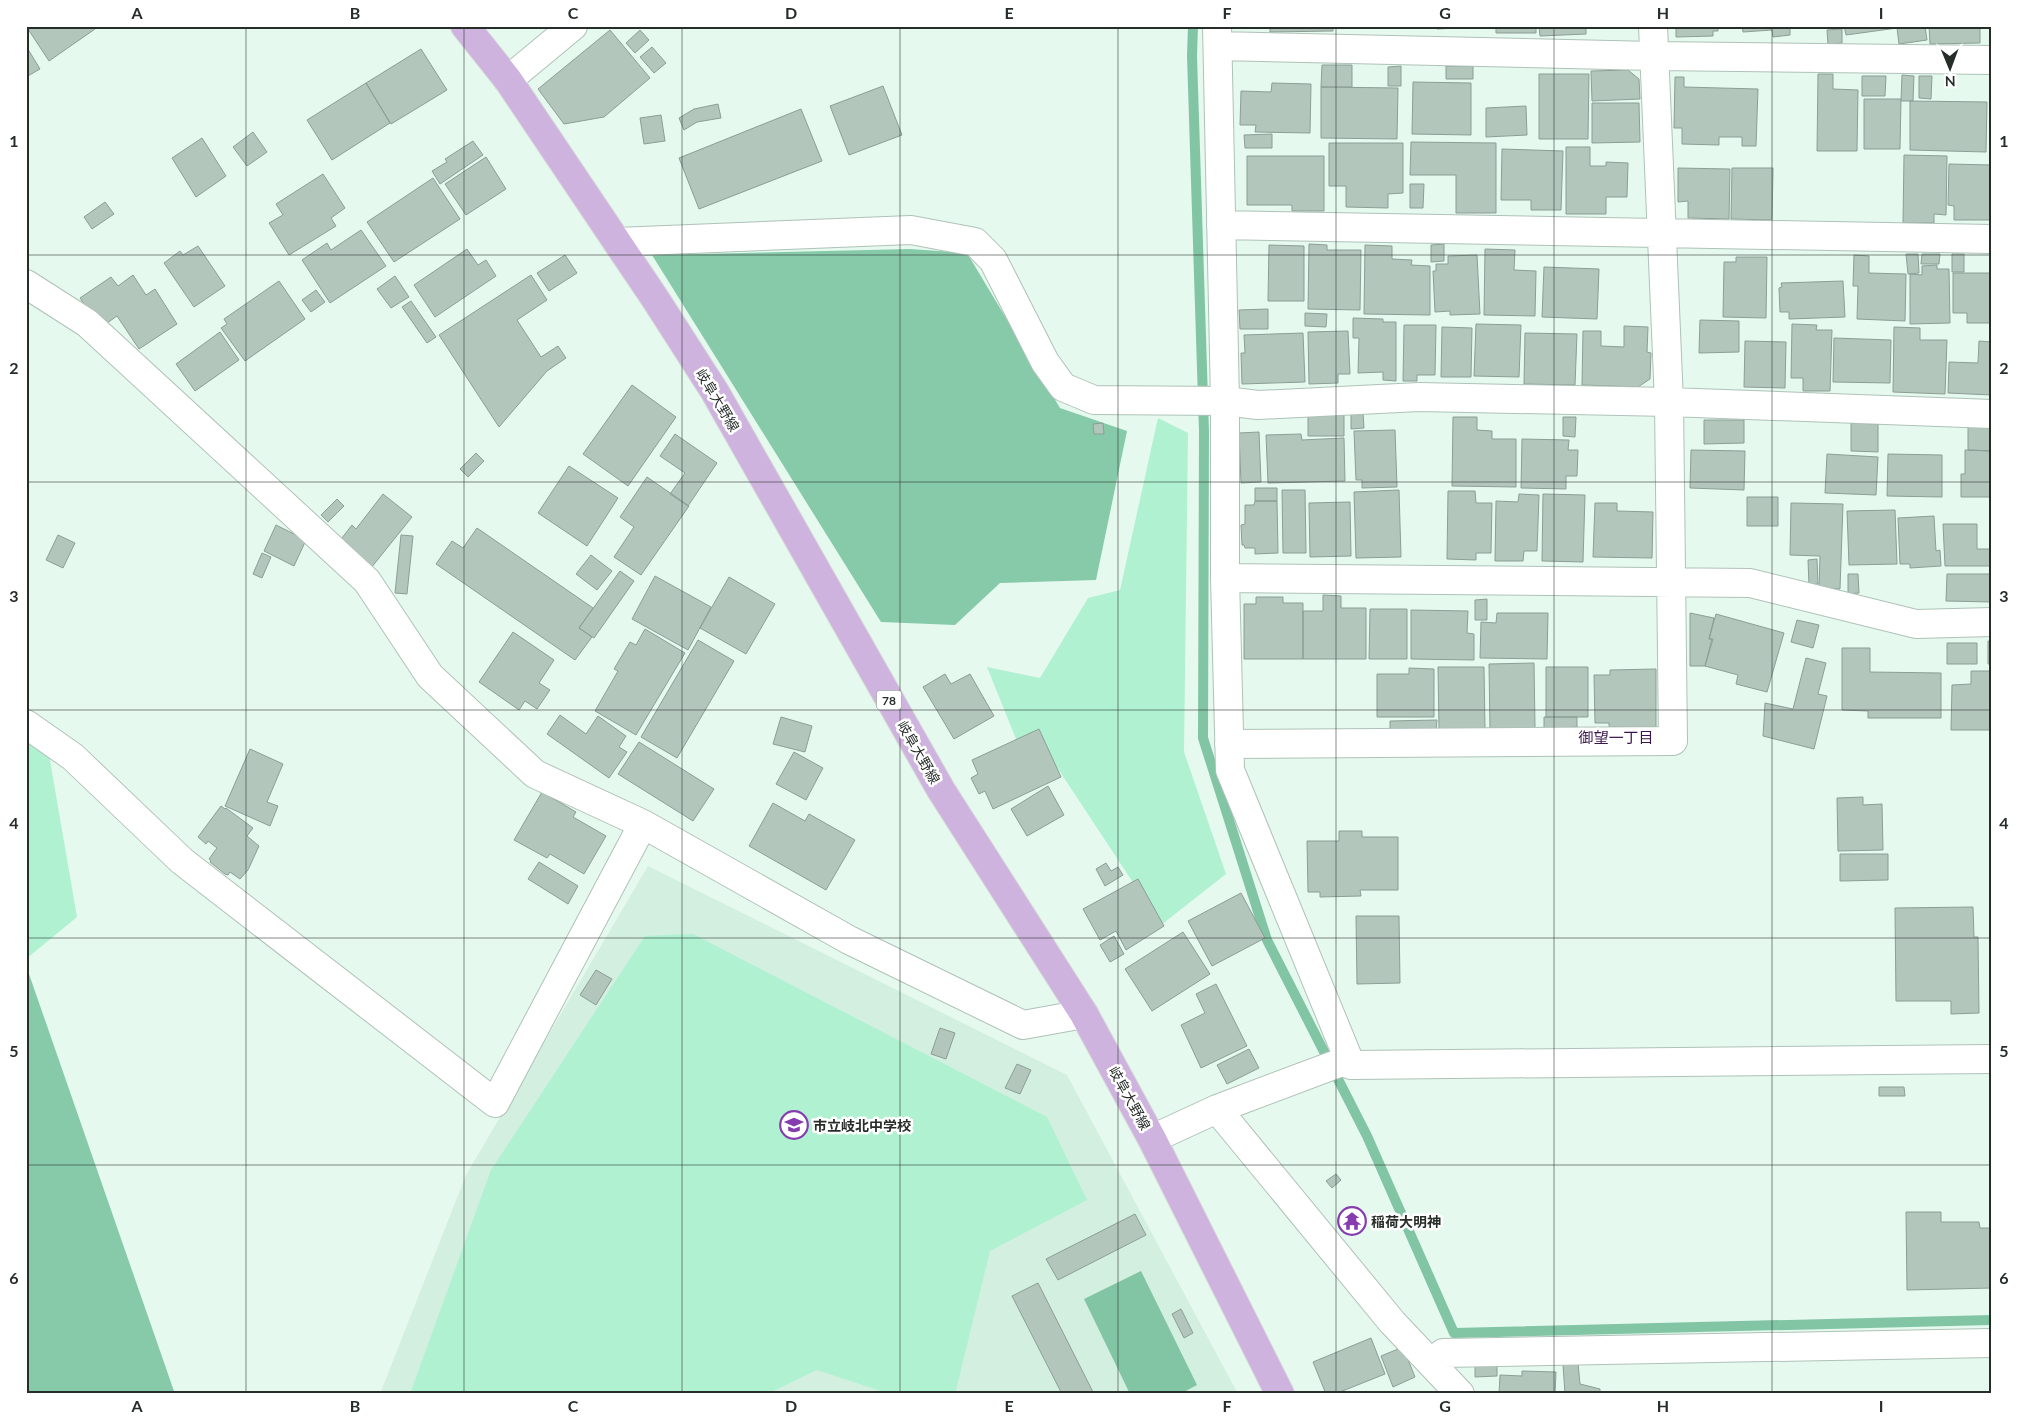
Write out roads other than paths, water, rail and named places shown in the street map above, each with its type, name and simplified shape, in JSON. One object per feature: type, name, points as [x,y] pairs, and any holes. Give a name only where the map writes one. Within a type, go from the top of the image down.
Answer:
[{"type":"main road","name":"岐阜大野線","points":[[465,26],[508,80],[715,392],[941,790],[1084,1014],[1152,1139],[1280,1394]]},
{"type":"street","points":[[508,80],[573,26]]},
{"type":"street","points":[[1229,744],[1673,741],[1669,402],[1653,26]]},
{"type":"street","points":[[1351,1065],[1230,770],[1225,578],[1225,401],[1217,36],[1654,56],[1992,60]]},
{"type":"street","points":[[1221,225],[1992,239]]},
{"type":"street","points":[[617,242],[911,230],[975,242],[993,260],[1045,362],[1063,387],[1094,400],[1225,401],[1258,405],[1419,397],[1669,402],[1992,414]]},
{"type":"street","points":[[26,284],[87,323],[367,581],[430,676],[535,774],[643,824],[849,940],[1023,1025],[1084,1014]]},
{"type":"street","points":[[1225,578],[1750,583],[1916,624],[1992,622]]},
{"type":"street","points":[[26,724],[73,757],[182,861],[495,1103],[643,824]]},
{"type":"street","points":[[1152,1139],[1217,1109],[1342,1062],[1351,1065],[1992,1058]]},
{"type":"street","points":[[1217,1109],[1392,1322],[1460,1394]]},
{"type":"street","points":[[1431,1363],[1443,1353],[1992,1343]]},
{"type":"waterway","points":[[1193,26],[1192,56],[1204,431],[1203,738],[1267,940],[1367,1136],[1454,1333],[1992,1320]]},
{"type":"place","name":"市立岐北中学校","points":[[794,1125]]},
{"type":"place","name":"稲荷大明神","points":[[1352,1221]]},
{"type":"district","name":"御望一丁目","points":[[1616,737]]}]
